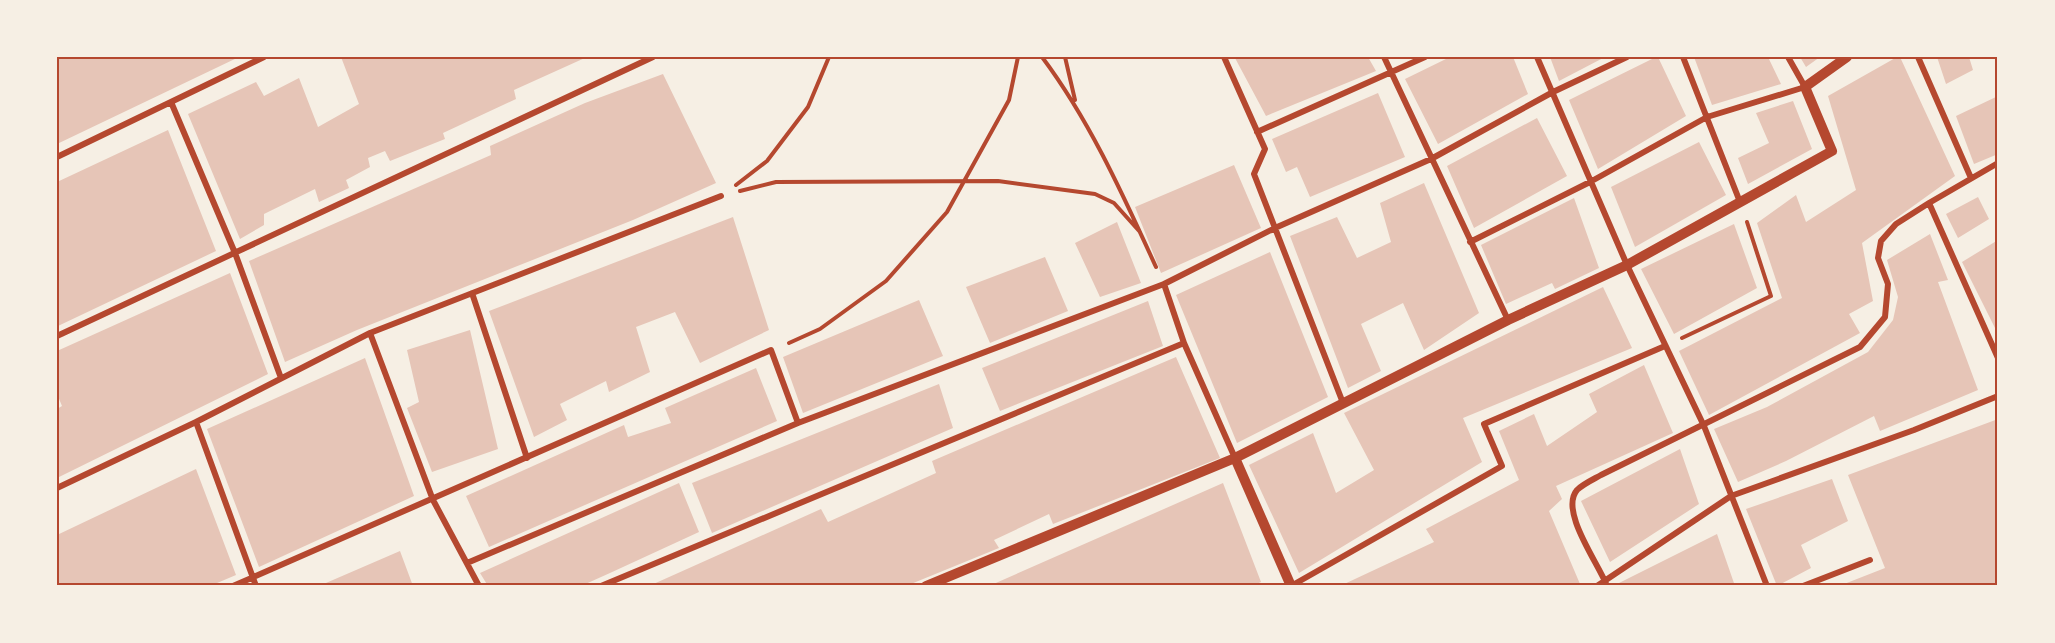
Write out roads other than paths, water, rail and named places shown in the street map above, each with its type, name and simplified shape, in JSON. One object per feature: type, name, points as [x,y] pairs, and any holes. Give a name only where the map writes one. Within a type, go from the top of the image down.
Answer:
[{"type":"street","points":[[57,157],[264,57]]},
{"type":"street","points":[[57,336],[653,57]]},
{"type":"street","points":[[1224,57],[1265,149],[1254,174],[1343,403]]},
{"type":"street","points":[[1384,57],[1508,320]]},
{"type":"street","points":[[1257,132],[1425,57]]},
{"type":"street","points":[[1537,57],[1627,265],[1704,426],[1767,586]]},
{"type":"street","points":[[467,563],[798,423],[1164,284],[1275,228],[1431,159],[1553,92],[1627,57]]},
{"type":"street","points":[[1683,57],[1740,202]]},
{"type":"street","points":[[926,586],[1235,458],[1508,320],[1627,265],[1832,151],[1805,87],[1788,57]]},
{"type":"street","points":[[1470,242],[1590,182],[1707,117],[1805,87],[1848,57]]},
{"type":"street","points":[[1918,57],[1971,178]]},
{"type":"street","points":[[171,102],[235,253],[281,378]]},
{"type":"street","points":[[1606,584],[1573,519],[1572,503],[1576,491],[1601,475],[1860,347],[1885,317],[1888,284],[1878,258],[1881,241],[1896,224],[1998,163]]},
{"type":"street","points":[[57,488],[196,422],[370,333],[721,196]]},
{"type":"street","points":[[1929,203],[1998,358]]},
{"type":"street","points":[[1164,284],[1184,343],[1291,586],[1502,466],[1484,424],[1665,346]]},
{"type":"street","points":[[472,293],[527,458]]},
{"type":"street","points":[[370,333],[433,500],[479,586]]},
{"type":"street","points":[[601,586],[1184,343]]},
{"type":"street","points":[[233,586],[771,350],[798,423]]},
{"type":"street","points":[[1597,586],[1606,584],[1731,496],[1914,430],[1998,396]]},
{"type":"street","points":[[196,422],[256,586]]},
{"type":"street","points":[[1803,586],[1870,560]]}]
